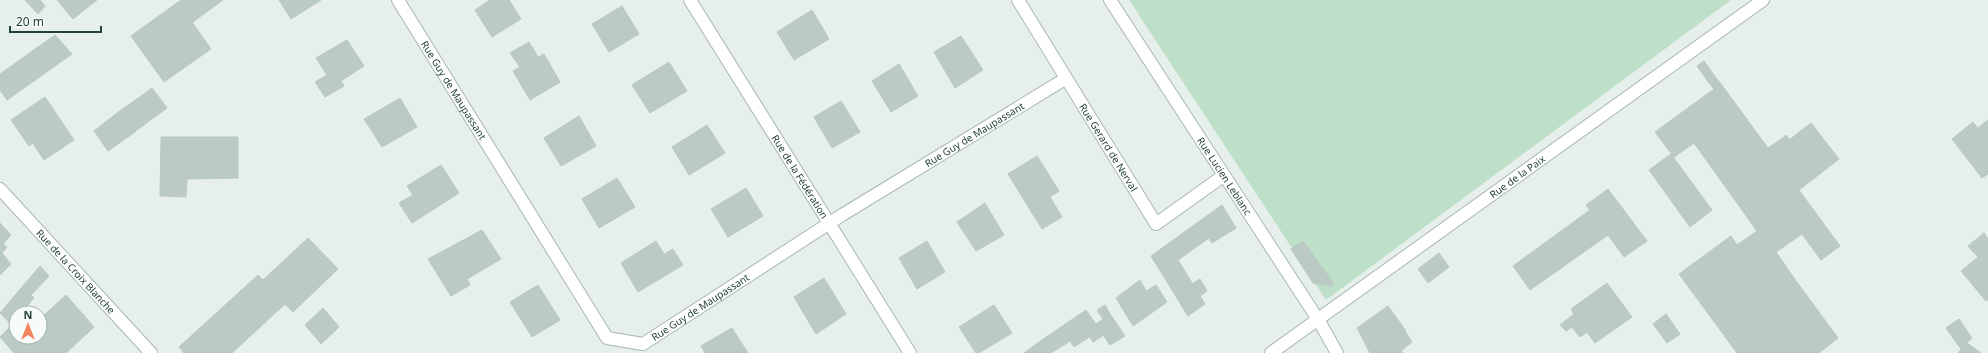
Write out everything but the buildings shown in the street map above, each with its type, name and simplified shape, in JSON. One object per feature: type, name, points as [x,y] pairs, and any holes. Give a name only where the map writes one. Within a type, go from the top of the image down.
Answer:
[{"type":"street","name":"Rue Guy de Maupassant","points":[[398,0],[607,338],[643,344],[829,223],[1065,79]]},
{"type":"street","name":"Rue de la Fédération","points":[[690,0],[910,353]]},
{"type":"street","name":"Rue Gerard de Nerval","points":[[1018,0],[1065,79],[1156,224],[1224,176]]},
{"type":"street","name":"Rue Lucien Leblanc","points":[[1110,0],[1319,321],[1337,353]]},
{"type":"street","name":"Rue de la Paix","points":[[1271,353],[1319,321],[1763,0]]},
{"type":"street","name":"Rue de la Croix Blanche","points":[[0,189],[151,353]]},
{"type":"green space","points":[[1129,0],[1731,0],[1326,300]]}]
